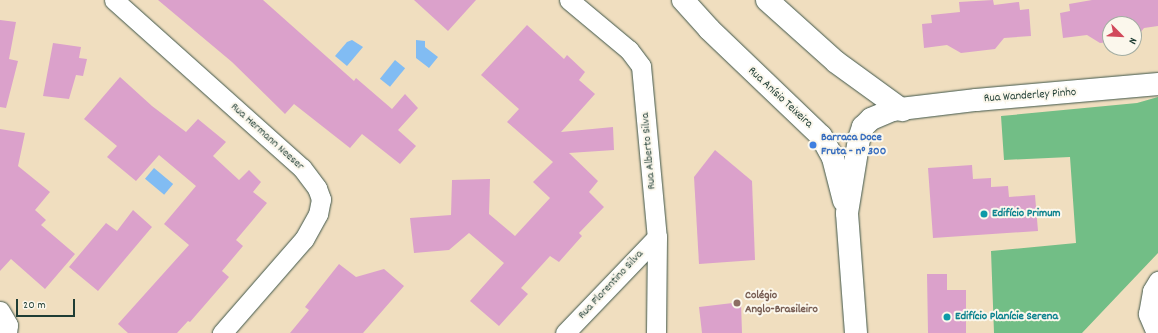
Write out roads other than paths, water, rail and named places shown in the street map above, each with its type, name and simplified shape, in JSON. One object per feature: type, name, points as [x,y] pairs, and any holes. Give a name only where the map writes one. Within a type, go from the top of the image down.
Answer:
[{"type":"street","name":"Rua Hermann Neeser","points":[[114,0],[302,168],[317,188],[321,199],[318,214],[304,239],[222,333]]},
{"type":"street","name":"Rua Alberto Silva","points":[[569,0],[629,50],[641,66],[656,237],[656,333]]},
{"type":"street","points":[[767,0],[863,83],[902,110]]},
{"type":"street","name":"Rua Anísio Teixeira","points":[[685,2],[708,29],[821,136],[833,158],[847,213]]},
{"type":"street","points":[[856,333],[847,213],[853,169],[869,109],[863,83]]},
{"type":"street","name":"Rua Wanderley Pinho","points":[[821,136],[848,137],[877,115],[902,110],[976,100],[1158,84]]},
{"type":"street","name":"Rua Florentino Silva","points":[[566,333],[656,237]]},
{"type":"street","points":[[1156,333],[1148,314],[1152,291],[1158,281]]},
{"type":"street","points":[[0,311],[8,325],[7,333]]},
{"type":"water","points":[[352,40],[363,47],[347,66],[335,56],[347,42]]},
{"type":"water","points":[[416,40],[425,41],[425,47],[438,57],[429,68],[416,58]]},
{"type":"water","points":[[395,60],[405,68],[390,87],[380,79]]},
{"type":"water","points":[[154,168],[173,184],[164,195],[145,179]]},
{"type":"place","name":"Barraca Doce Fruta - n° 300","points":[[813,145]]},
{"type":"place","name":"Edifício Primum","points":[[984,214]]},
{"type":"place","name":"Colégio Anglo-Brasileiro","points":[[737,303]]},
{"type":"place","name":"Edifício Planície Serena","points":[[947,317]]}]
